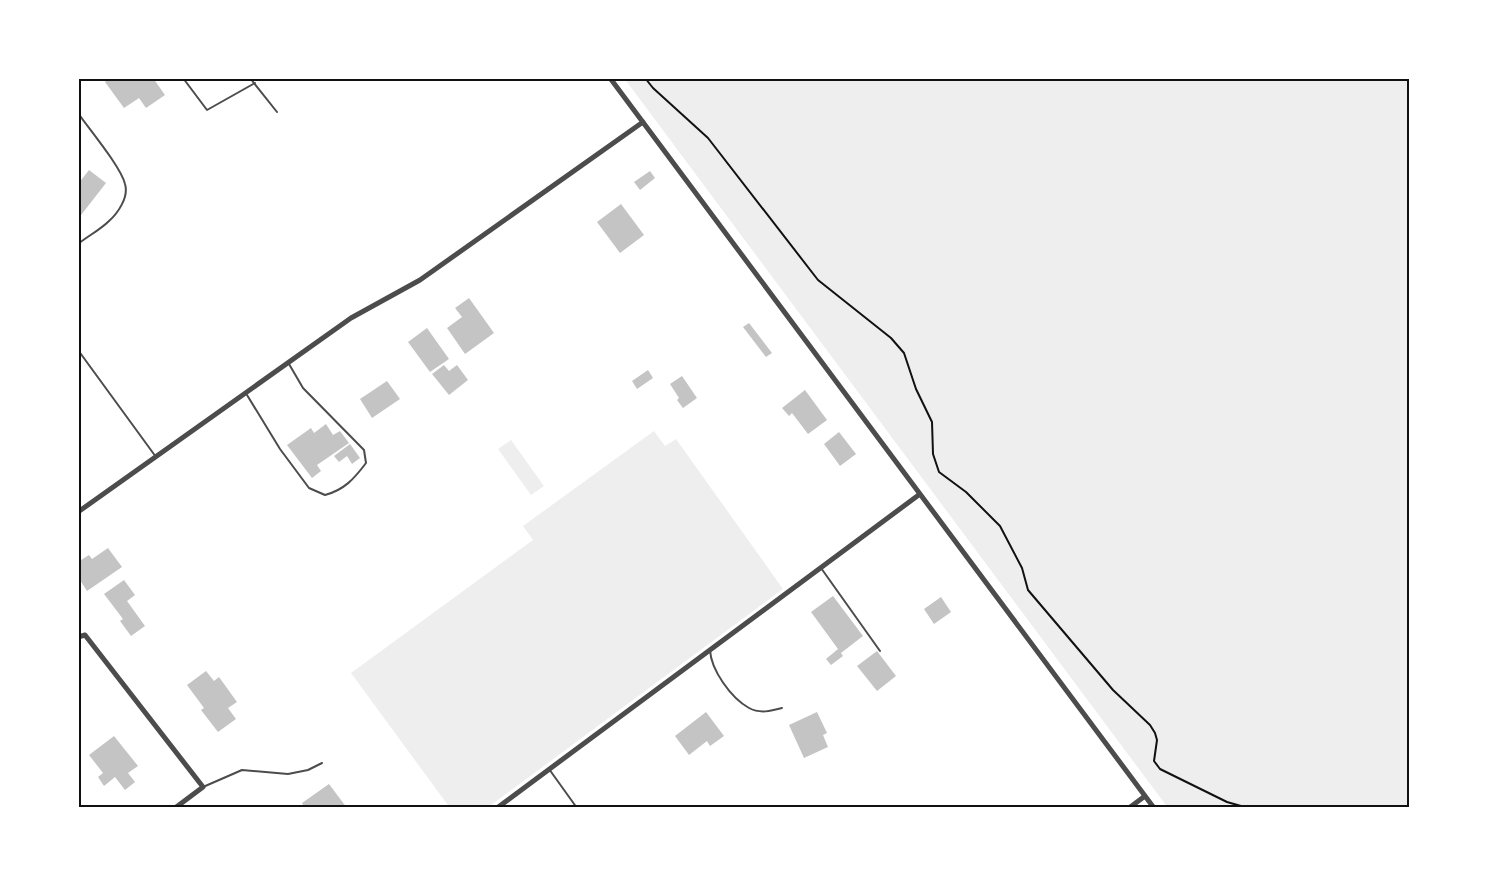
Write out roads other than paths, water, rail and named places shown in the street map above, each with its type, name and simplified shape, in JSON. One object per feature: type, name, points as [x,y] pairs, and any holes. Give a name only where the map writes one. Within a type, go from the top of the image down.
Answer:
[{"type":"street","points":[[610,78],[1154,808]]},
{"type":"street","points":[[78,512],[245,392],[364,310],[420,280],[643,122]]},
{"type":"street","points":[[497,808],[920,494]]},
{"type":"street","points":[[78,637],[85,636],[203,787],[175,808]]},
{"type":"street","points":[[1129,808],[1145,796]]},
{"type":"lane","points":[[183,78],[207,110],[255,83]]},
{"type":"lane","points":[[250,78],[277,112]]},
{"type":"lane","points":[[78,113],[126,184],[123,201],[117,212],[108,222],[78,244]]},
{"type":"lane","points":[[78,350],[156,457]]},
{"type":"lane","points":[[245,392],[279,449],[309,488],[325,495],[338,491],[354,479],[366,463],[364,450],[303,388],[288,363]]},
{"type":"lane","points":[[821,568],[880,651]]},
{"type":"lane","points":[[710,650],[711,660],[716,670],[736,698],[750,709],[766,712],[782,708]]},
{"type":"lane","points":[[203,787],[242,770],[288,774],[308,770],[322,763]]},
{"type":"lane","points":[[549,769],[577,808]]}]
